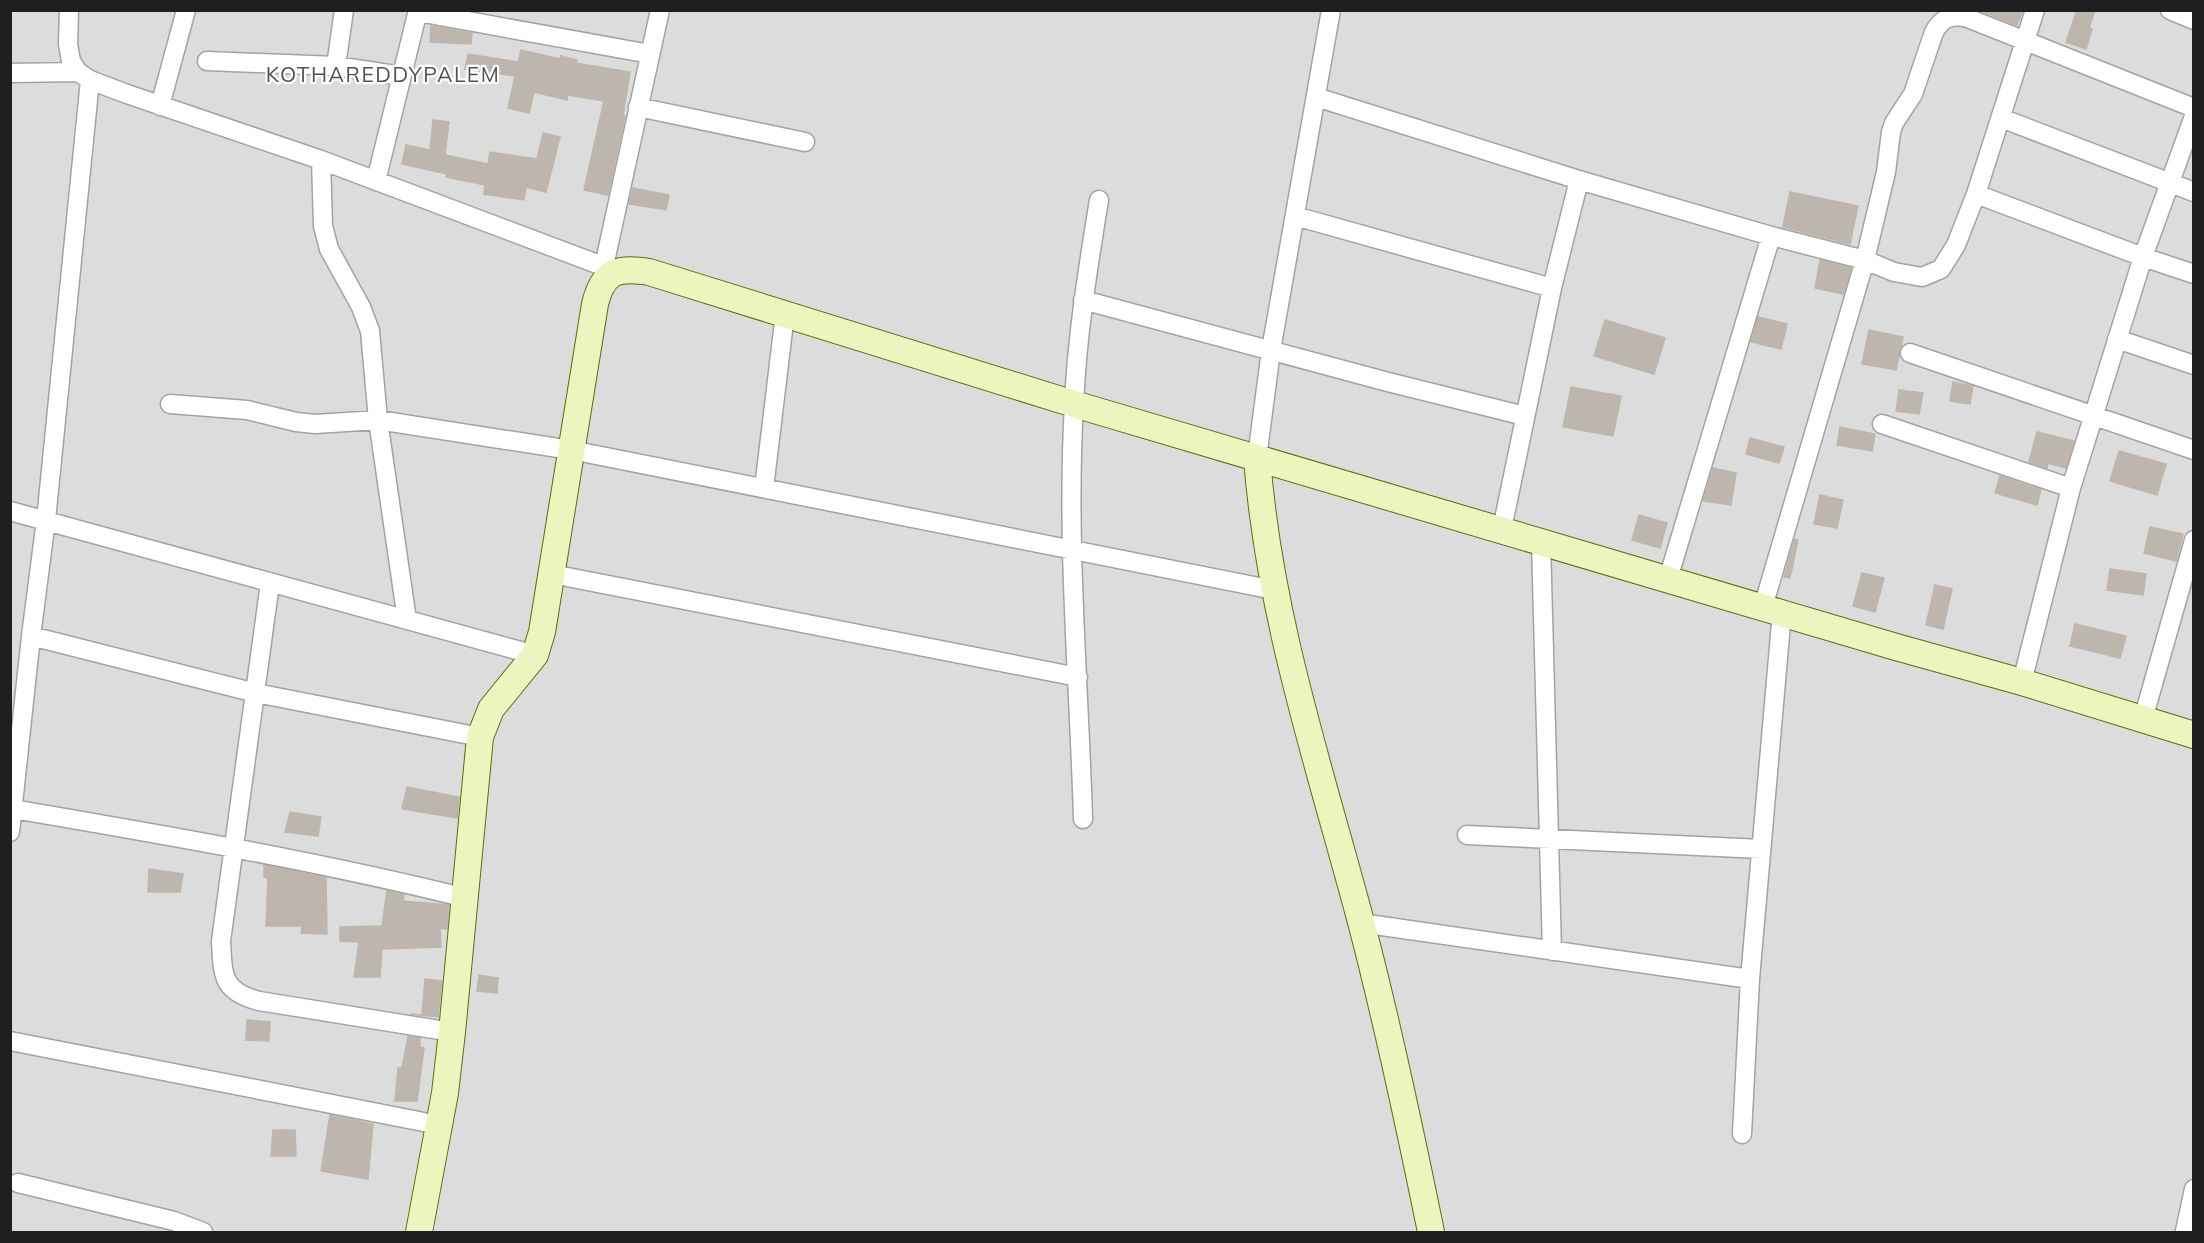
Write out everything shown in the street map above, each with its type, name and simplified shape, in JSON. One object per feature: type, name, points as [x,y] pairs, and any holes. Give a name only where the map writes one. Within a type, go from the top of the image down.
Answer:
[{"type":"street","points":[[10,832],[46,520],[84,76],[71,61],[68,44],[69,10]]},
{"type":"street","points":[[160,106],[186,10]]},
{"type":"street","points":[[336,66],[344,10]]},
{"type":"street","points":[[420,1233],[453,1032],[480,738],[491,709],[535,655],[542,632],[599,289],[610,269],[638,107],[660,10]]},
{"type":"street","points":[[1331,10],[1271,350],[1257,458],[1260,499],[1274,590],[1311,745],[1361,923],[1431,1233]]},
{"type":"street","points":[[1316,97],[1579,180],[1771,236],[1865,260],[1910,276],[1922,277],[1941,269],[1956,245],[1976,194],[2035,10]]},
{"type":"street","points":[[2170,10],[2193,20]]},
{"type":"street","points":[[376,181],[418,11],[650,54]]},
{"type":"street","points":[[1742,1134],[1750,979],[1761,849],[1772,609],[1865,260],[1886,171],[1894,123],[1913,94],[1934,32],[1939,23],[1951,14],[1965,17],[2025,39],[2193,108]]},
{"type":"street","points":[[207,61],[336,66],[402,76]]},
{"type":"street","points":[[10,73],[84,76],[160,106],[321,160],[610,269],[649,272],[1074,404],[2022,682],[2193,735]]},
{"type":"street","points":[[638,107],[805,142]]},
{"type":"street","points":[[2022,682],[2071,488],[2116,339],[2193,116]]},
{"type":"street","points":[[2001,118],[2193,192]]},
{"type":"street","points":[[321,160],[323,226],[329,249],[361,307],[370,331],[378,420],[407,621]]},
{"type":"street","points":[[1502,529],[1552,288],[1579,180]]},
{"type":"street","points":[[1976,194],[2193,274]]},
{"type":"street","points":[[1083,819],[1072,551],[1074,404],[1083,300],[1099,200]]},
{"type":"street","points":[[1295,216],[1552,288]]},
{"type":"street","points":[[1668,579],[1771,236]]},
{"type":"street","points":[[1083,300],[1525,416]]},
{"type":"street","points":[[764,489],[785,314]]},
{"type":"street","points":[[2116,339],[2193,365]]},
{"type":"street","points":[[1910,353],[2193,450]]},
{"type":"street","points":[[170,404],[247,410],[296,422],[315,424],[378,420],[571,450],[1274,590]]},
{"type":"street","points":[[1882,424],[2071,488]]},
{"type":"street","points":[[10,511],[535,655]]},
{"type":"street","points":[[2144,719],[2193,540]]},
{"type":"street","points":[[1541,541],[1552,951]]},
{"type":"street","points":[[552,574],[1078,677]]},
{"type":"street","points":[[270,582],[221,940],[222,962],[230,988],[242,997],[259,1001],[453,1032]]},
{"type":"street","points":[[31,636],[256,693],[480,738]]},
{"type":"street","points":[[13,808],[232,847],[394,880],[466,898]]},
{"type":"street","points":[[1467,835],[1761,849]]},
{"type":"street","points":[[1361,923],[1750,979]]},
{"type":"street","points":[[10,1041],[439,1125]]},
{"type":"street","points":[[18,1183],[174,1221],[203,1233]]},
{"type":"street","points":[[2186,1231],[2193,1189]]},
{"type":"shaded area","points":[[11,11],[2193,11],[2193,1232],[11,1232]]},
{"type":"building","points":[[1979,10],[2023,10],[2017,25]]},
{"type":"building","points":[[2077,10],[2095,10],[2086,49],[2066,42]]},
{"type":"building","points":[[431,26],[472,33],[471,44],[430,42]]},
{"type":"building","points":[[521,50],[560,59],[561,56],[577,60],[576,63],[630,72],[623,116],[625,116],[608,195],[584,190],[604,101],[568,95],[567,100],[534,92],[529,113],[508,108],[515,76],[465,69],[468,54],[518,62]]},
{"type":"building","points":[[433,120],[449,122],[445,155],[488,164],[490,152],[537,159],[543,133],[560,137],[546,192],[526,187],[524,200],[484,194],[485,185],[446,177],[447,174],[402,164],[406,145],[430,150]]},
{"type":"building","points":[[633,188],[669,195],[666,210],[629,204]]},
{"type":"building","points":[[1790,192],[1858,206],[1850,244],[1783,227]]},
{"type":"building","points":[[1820,260],[1851,268],[1843,294],[1815,288]]},
{"type":"building","points":[[1758,317],[1787,324],[1781,349],[1751,342]]},
{"type":"building","points":[[1605,320],[1665,338],[1654,374],[1594,356]]},
{"type":"building","points":[[1869,330],[1903,337],[1896,370],[1862,364]]},
{"type":"building","points":[[1953,382],[1973,386],[1970,404],[1950,401]]},
{"type":"building","points":[[1571,387],[1621,396],[1613,436],[1563,427]]},
{"type":"building","points":[[1899,390],[1923,393],[1919,414],[1896,411]]},
{"type":"building","points":[[1840,427],[1875,434],[1872,451],[1837,445]]},
{"type":"building","points":[[2037,432],[2074,441],[2066,468],[2048,463],[2047,468],[2029,462]]},
{"type":"building","points":[[1750,438],[1784,447],[1779,463],[1746,454]]},
{"type":"building","points":[[2119,451],[2166,464],[2157,495],[2110,481]]},
{"type":"building","points":[[1713,468],[1736,473],[1731,505],[1703,501]]},
{"type":"building","points":[[2000,476],[2041,490],[2037,505],[1995,493]]},
{"type":"building","points":[[1820,495],[1843,500],[1837,528],[1814,524]]},
{"type":"building","points":[[1639,515],[1667,523],[1660,548],[1632,540]]},
{"type":"building","points":[[2150,527],[2183,534],[2176,561],[2144,553]]},
{"type":"building","points":[[1795,539],[1798,540],[1790,578],[1784,577]]},
{"type":"building","points":[[2110,569],[2146,574],[2143,595],[2107,590]]},
{"type":"building","points":[[1862,573],[1884,578],[1875,612],[1853,606]]},
{"type":"building","points":[[1935,585],[1952,589],[1943,629],[1926,625]]},
{"type":"building","points":[[2075,624],[2126,636],[2120,658],[2070,646]]},
{"type":"building","points":[[407,787],[459,797],[457,818],[402,809]]},
{"type":"building","points":[[290,812],[321,817],[318,836],[285,832]]},
{"type":"building","points":[[264,865],[326,878],[327,934],[301,933],[302,926],[266,926],[268,878],[264,877]]},
{"type":"building","points":[[149,869],[183,874],[180,892],[148,892]]},
{"type":"building","points":[[387,891],[404,895],[403,901],[449,905],[447,929],[440,928],[441,947],[382,949],[380,977],[354,977],[359,942],[340,941],[340,927],[382,926]]},
{"type":"building","points":[[479,975],[498,978],[497,993],[477,991]]},
{"type":"building","points":[[425,979],[442,981],[438,1017],[411,1014],[422,1015]]},
{"type":"building","points":[[247,1020],[270,1022],[269,1041],[246,1040]]},
{"type":"building","points":[[408,1036],[420,1038],[420,1047],[424,1048],[417,1101],[395,1101],[398,1068],[402,1068]]},
{"type":"building","points":[[330,1115],[373,1124],[368,1179],[321,1171]]},
{"type":"building","points":[[273,1130],[295,1130],[296,1156],[271,1156]]},
{"type":"district","name":"KOTHAREDDYPALEM","points":[[383,74]]}]
